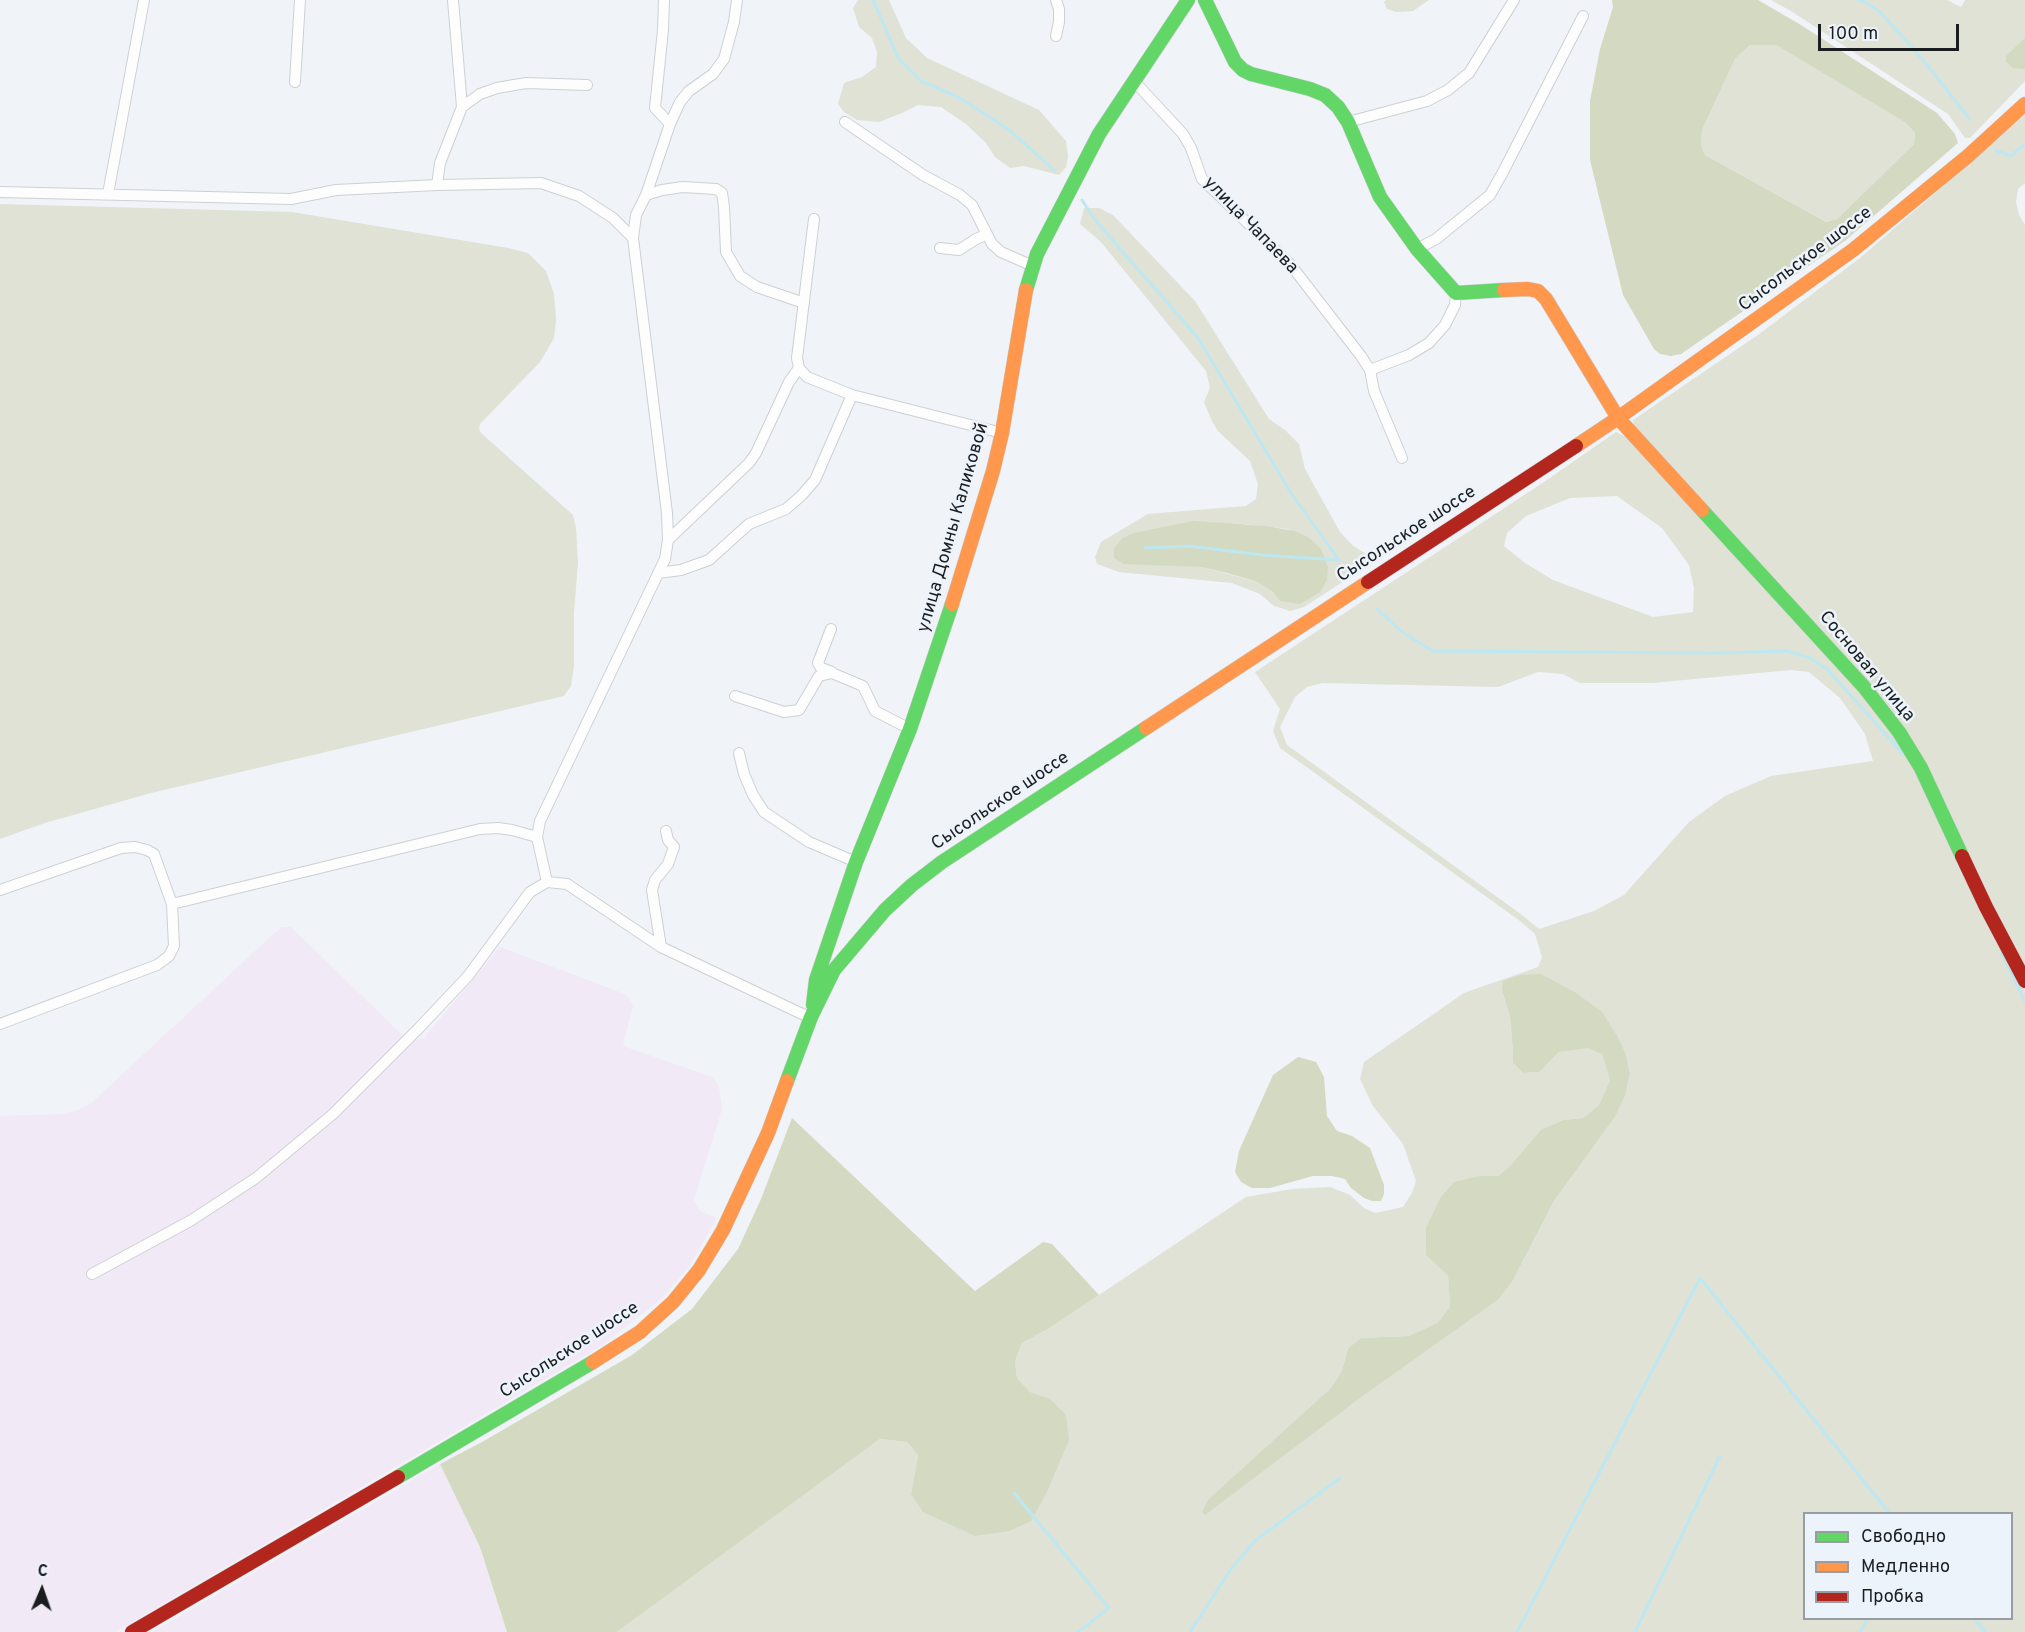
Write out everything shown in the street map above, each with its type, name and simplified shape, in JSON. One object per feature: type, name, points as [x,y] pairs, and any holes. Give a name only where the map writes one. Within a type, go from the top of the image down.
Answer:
[{"type":"main road","name":"улица Домны Каликовой","points":[[811,1017],[816,980],[856,862],[910,729],[959,583],[1002,433],[1027,282],[1046,234],[1099,134],[1188,0]]},
{"type":"main road","points":[[1205,0],[1234,62],[1243,70],[1310,89],[1325,95],[1338,107],[1348,122],[1380,197],[1417,249],[1456,293]]},
{"type":"main road","name":"Сысольское шоссе","points":[[132,1632],[594,1361],[640,1332],[673,1302],[699,1270],[723,1230],[768,1133],[811,1017],[834,970],[885,910],[942,862],[1618,418],[1853,249],[1968,156],[2025,104]]},
{"type":"main road","name":"Сосновая улица","points":[[1456,293],[1528,289],[1538,291],[1546,299],[1618,418],[1864,687],[1899,732],[1922,768],[1986,907],[2025,981]]},
{"type":"street","points":[[108,194],[144,0]]},
{"type":"street","points":[[295,82],[300,0]]},
{"type":"street","points":[[437,185],[440,163],[462,108],[453,0]]},
{"type":"street","points":[[664,0],[655,108],[670,124]]},
{"type":"street","points":[[547,882],[537,837],[540,821],[665,559],[668,540],[667,513],[633,238],[636,215],[646,195],[670,124],[684,97],[713,74],[724,59],[737,0]]},
{"type":"street","points":[[1056,0],[1059,9],[1056,36]]},
{"type":"street","points":[[1348,122],[1427,101],[1449,90],[1469,73],[1514,0]]},
{"type":"street","points":[[1417,249],[1436,239],[1490,195],[1584,16]]},
{"type":"street","name":"улица Чапаева","points":[[1134,81],[1183,134],[1191,148],[1202,179],[1290,264],[1370,370]]},
{"type":"street","points":[[462,108],[480,94],[497,88],[526,83],[587,85]]},
{"type":"street","points":[[845,122],[923,175],[960,195],[972,205],[992,244],[1001,252],[1033,266]]},
{"type":"street","points":[[0,192],[291,199],[336,190],[541,183],[579,196],[613,218],[633,238]]},
{"type":"street","points":[[646,195],[683,187],[716,189],[722,193],[726,252],[740,276],[757,287],[804,303]]},
{"type":"street","points":[[814,219],[797,358],[799,368],[807,377],[852,395],[1002,433]]},
{"type":"street","points":[[940,248],[959,250],[986,235]]},
{"type":"street","points":[[1402,458],[1374,391],[1370,370],[1409,355],[1429,343],[1445,325],[1455,305],[1456,293]]},
{"type":"street","points":[[668,540],[749,463],[756,453],[789,382],[799,368]]},
{"type":"street","points":[[658,573],[681,570],[709,560],[749,524],[786,509],[801,496],[814,480],[852,395]]},
{"type":"street","points":[[831,629],[818,663],[821,668],[863,686],[875,711],[910,729]]},
{"type":"street","points":[[735,696],[784,712],[799,710],[819,676],[832,673]]},
{"type":"street","points":[[739,753],[744,774],[753,795],[764,812],[809,842],[856,862]]},
{"type":"street","points":[[172,904],[480,830],[498,828],[537,837]]},
{"type":"street","points":[[661,947],[652,890],[655,880],[668,864],[674,847],[668,840],[666,831]]},
{"type":"street","points":[[0,891],[121,848],[135,847],[147,850],[154,854],[172,904],[174,946],[169,956],[157,964],[0,1024]]},
{"type":"street","points":[[92,1274],[190,1221],[256,1178],[333,1114],[420,1028],[468,976],[530,892],[547,882],[567,884],[661,947],[811,1017]]},
{"type":"shaded area","points":[[858,0],[889,0],[906,38],[927,58],[1039,110],[1066,141],[1068,156],[1066,167],[1059,175],[1024,166],[1010,168],[995,157],[986,143],[966,124],[941,107],[918,105],[879,122],[857,120],[844,112],[838,104],[844,83],[862,77],[876,67],[877,52],[872,38],[859,27],[853,8]]},
{"type":"shaded area","points":[[1386,0],[1429,0],[1413,11],[1396,12],[1387,9],[1384,2]]},
{"type":"shaded area","points":[[1771,0],[1947,0],[1961,7],[1965,0],[2025,0],[2025,81],[1970,138],[1965,138],[1948,114]]},
{"type":"shaded area","points":[[1750,45],[1776,45],[1906,123],[1915,133],[1914,144],[1837,219],[1826,222],[1705,155],[1701,145],[1702,130],[1735,59]]},
{"type":"shaded area","points":[[2025,115],[2025,183],[2018,189],[2016,202],[2019,215],[2025,225],[2025,970],[1926,766],[1635,431],[1633,420],[1758,335],[1860,258]]},
{"type":"shaded area","points":[[0,204],[292,212],[528,253],[546,271],[554,294],[556,320],[554,338],[540,362],[480,424],[479,429],[573,515],[578,563],[574,612],[574,666],[571,686],[564,696],[151,793],[45,823],[0,839]]},
{"type":"shaded area","points":[[1084,208],[1099,208],[1113,215],[1195,301],[1269,419],[1299,444],[1305,469],[1340,532],[1353,546],[1368,555],[1370,559],[1364,568],[1304,607],[1290,611],[1274,606],[1260,594],[1232,583],[1119,572],[1097,564],[1095,557],[1101,542],[1148,514],[1246,506],[1256,499],[1258,484],[1250,461],[1218,431],[1212,421],[1204,402],[1210,388],[1206,371],[1101,242],[1080,224]],"holes":[[[1244,524],[1288,529],[1308,537],[1280,601],[1272,591],[1255,581],[1201,567],[1174,565]]]},
{"type":"shaded area","points":[[1616,432],[1628,438],[1861,690],[1917,770],[1982,909],[2025,991],[2025,1632],[617,1632],[880,1439],[907,1442],[918,1455],[911,1494],[1049,1398],[1030,1392],[1017,1378],[1015,1362],[1022,1343],[1048,1329],[1246,1197],[1292,1189],[1330,1187],[1350,1195],[1364,1208],[1375,1213],[1403,1207],[1416,1181],[1403,1144],[1373,1106],[1360,1079],[1364,1062],[1464,993],[1538,967],[1542,957],[1535,934],[1520,921],[1280,748],[1273,731],[1280,709],[1255,672]],"holes":[[[1617,496],[1662,528],[1689,565],[1694,588],[1693,612],[1653,617],[1553,580],[1525,563],[1504,546],[1507,533],[1526,516],[1570,498]],[[1791,670],[1809,672],[1840,698],[1865,734],[1873,761],[1771,776],[1725,796],[1689,822],[1624,895],[1594,911],[1539,929],[1287,745],[1280,727],[1295,697],[1307,687],[1322,683],[1498,687],[1538,672],[1563,674],[1580,683],[1652,683]],[[1502,990],[1619,1039],[1626,1054],[1630,1074],[1625,1096],[1615,1117],[1554,1201],[1512,1282],[1498,1300],[1204,1506],[1331,1388],[1342,1371],[1348,1348],[1361,1338],[1409,1336],[1437,1323],[1450,1307],[1448,1276],[1426,1255],[1480,1176],[1498,1176],[1542,1130],[1563,1120],[1583,1118],[1599,1105],[1610,1080],[1602,1054],[1588,1047],[1559,1052],[1538,1072],[1523,1073],[1513,1063],[1510,1017]]]},
{"type":"shaded area","points":[[281,927],[291,927],[407,1039],[424,1038],[500,947],[625,994],[633,1006],[623,1044],[626,1047],[712,1077],[719,1087],[722,1109],[694,1200],[700,1211],[717,1218],[688,1268],[663,1297],[603,1345],[129,1624],[115,1632],[0,1632],[0,1116],[63,1114],[79,1110],[90,1104]]},
{"type":"shaded area","points":[[440,1464],[480,1547],[507,1632],[152,1632]]},
{"type":"green space","points":[[1612,0],[1758,0],[1801,25],[1937,113],[1955,134],[1958,143],[1846,240],[1681,354],[1671,356],[1660,354],[1654,349],[1623,295],[1590,160],[1590,101],[1600,49],[1613,7]],"holes":[[[1750,45],[1776,45],[1906,123],[1915,133],[1914,144],[1837,219],[1826,222],[1705,155],[1701,145],[1702,130],[1735,59]]]},
{"type":"green space","points":[[2025,38],[2025,69],[2013,68],[2006,62],[2006,56]]},
{"type":"green space","points":[[1193,521],[1266,526],[1295,531],[1308,537],[1321,549],[1328,567],[1327,580],[1320,592],[1300,604],[1280,601],[1272,591],[1255,581],[1227,573],[1201,567],[1124,564],[1114,558],[1114,549],[1123,538],[1134,533]]},
{"type":"green space","points":[[1541,974],[1576,993],[1602,1012],[1619,1039],[1626,1054],[1630,1074],[1625,1096],[1615,1117],[1554,1201],[1512,1282],[1498,1300],[1356,1401],[1205,1515],[1202,1512],[1208,1500],[1331,1388],[1342,1371],[1348,1348],[1361,1338],[1409,1336],[1437,1323],[1450,1307],[1448,1276],[1426,1255],[1426,1228],[1441,1197],[1454,1182],[1480,1176],[1498,1176],[1510,1166],[1541,1130],[1563,1120],[1583,1118],[1599,1105],[1610,1080],[1602,1054],[1588,1048],[1559,1052],[1539,1072],[1523,1073],[1513,1063],[1510,1017],[1502,990],[1503,981],[1520,975]]},
{"type":"green space","points":[[1298,1057],[1316,1062],[1324,1077],[1327,1116],[1337,1131],[1352,1136],[1370,1148],[1384,1185],[1381,1201],[1364,1198],[1351,1188],[1345,1179],[1332,1176],[1313,1176],[1270,1188],[1252,1188],[1241,1182],[1235,1172],[1239,1151],[1273,1075]]},
{"type":"green space","points":[[792,1118],[975,1291],[1043,1242],[1052,1244],[1099,1295],[1048,1329],[1022,1343],[1015,1362],[1017,1378],[1030,1392],[1049,1398],[1066,1415],[1069,1440],[1046,1494],[1031,1521],[1009,1531],[975,1536],[923,1512],[911,1494],[918,1455],[907,1442],[880,1439],[617,1632],[507,1632],[480,1547],[440,1464],[632,1355],[692,1309],[738,1249],[761,1199]]},
{"type":"waterway","points":[[873,0],[898,58],[921,81],[960,98],[1008,129],[1055,171]]},
{"type":"waterway","points":[[1858,0],[1867,3],[1881,13],[1924,61],[1969,118]]},
{"type":"waterway","points":[[1995,150],[2011,156],[2025,144]]},
{"type":"waterway","points":[[1082,200],[1095,220],[1198,338],[1291,493],[1339,560]]},
{"type":"waterway","points":[[1145,548],[1189,546],[1262,555],[1339,560]]},
{"type":"waterway","points":[[1376,608],[1402,632],[1433,651],[1719,653],[1787,651],[1810,658],[1827,669],[1904,755]]},
{"type":"waterway","points":[[2001,952],[2025,1002]]},
{"type":"waterway","points":[[1517,1632],[1700,1278],[1888,1512]]},
{"type":"waterway","points":[[1635,1632],[1720,1456]]},
{"type":"waterway","points":[[1190,1632],[1231,1569],[1256,1540],[1340,1478]]},
{"type":"waterway","points":[[1014,1493],[1109,1608],[1078,1632]]},
{"type":"waterway","points":[[1860,1632],[1867,1620]]},
{"type":"waterway","points":[[1976,1620],[1985,1632]]},
{"type":"traffic: fast","points":[[1026,290],[1037,254],[1099,134],[1188,0]]},
{"type":"traffic: fast","points":[[1205,0],[1235,62],[1243,70],[1310,89],[1325,95],[1338,107],[1348,122],[1380,197],[1417,249],[1456,293],[1504,290]]},
{"type":"traffic: fast","points":[[1702,510],[1864,687],[1899,732],[1921,768],[1962,856]]},
{"type":"traffic: fast","points":[[813,1005],[816,980],[856,862],[910,729],[952,604]]},
{"type":"traffic: fast","points":[[787,1081],[811,1017],[834,970],[885,910],[942,862],[1146,728]]},
{"type":"traffic: fast","points":[[398,1477],[593,1362]]},
{"type":"traffic: slow","points":[[1576,446],[1853,250],[1968,156],[2025,104]]},
{"type":"traffic: slow","points":[[952,604],[993,471],[1002,433],[1026,290]]},
{"type":"traffic: slow","points":[[1504,290],[1538,291],[1546,299],[1618,418],[1702,510]]},
{"type":"traffic: slow","points":[[1146,728],[1368,582]]},
{"type":"traffic: slow","points":[[593,1362],[640,1332],[673,1302],[699,1270],[723,1230],[768,1133],[787,1081]]},
{"type":"traffic: jam","points":[[1368,582],[1576,446]]},
{"type":"traffic: jam","points":[[1962,856],[2025,981]]},
{"type":"traffic: jam","points":[[132,1632],[398,1477]]}]
